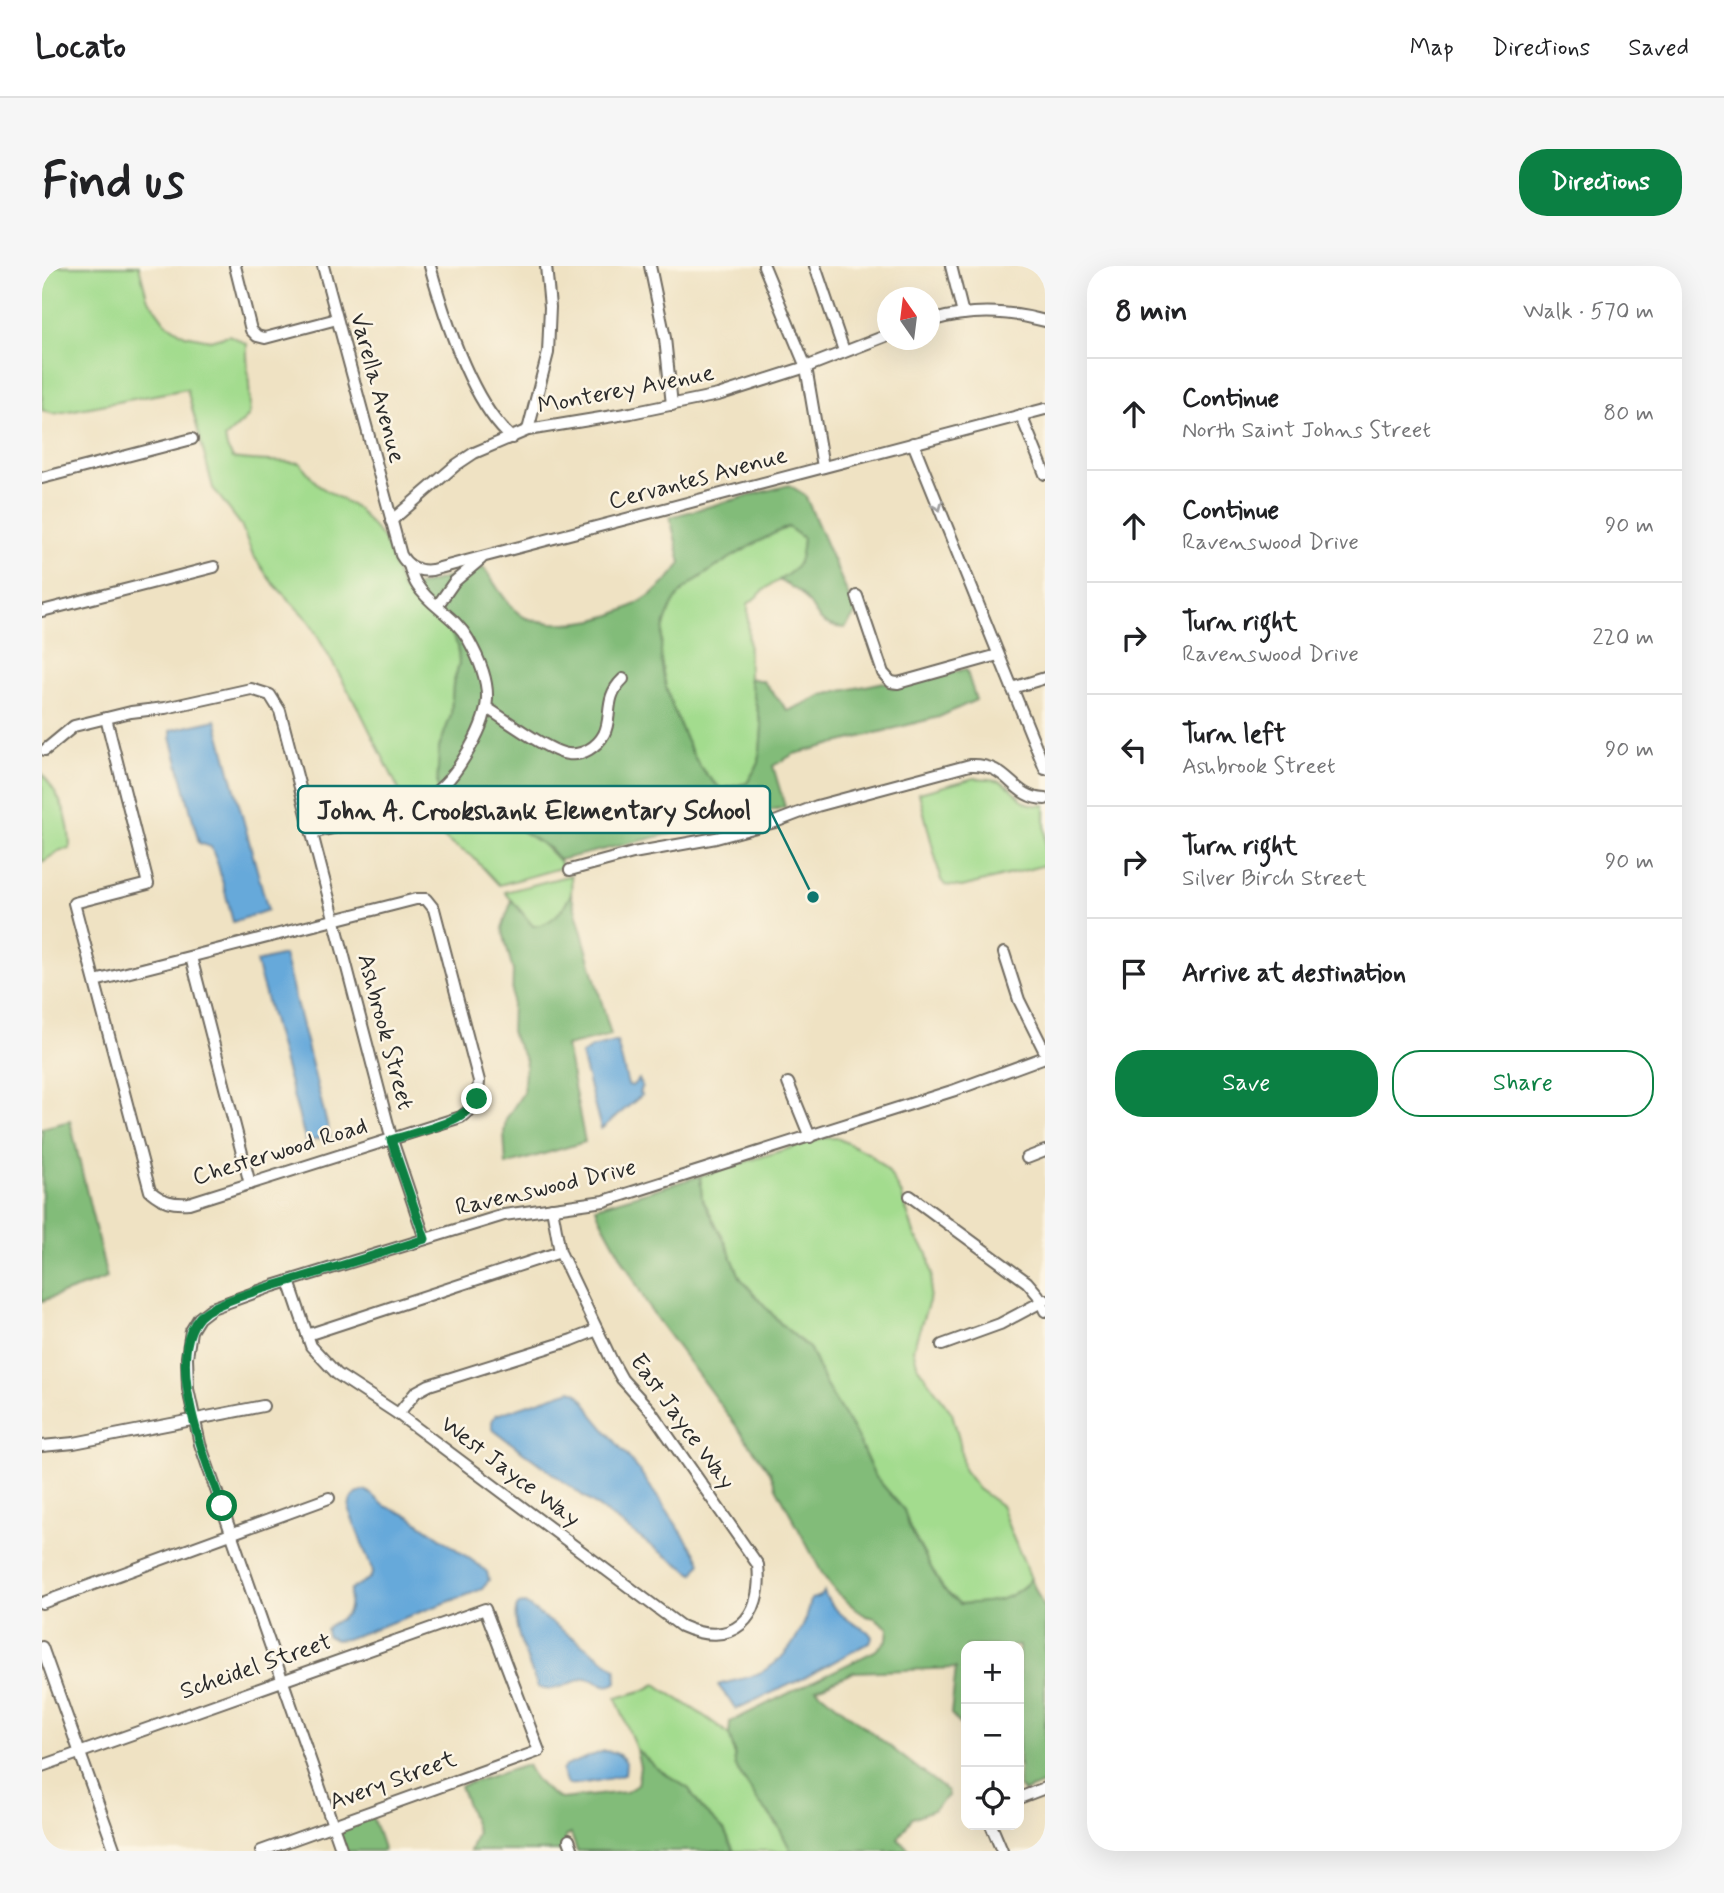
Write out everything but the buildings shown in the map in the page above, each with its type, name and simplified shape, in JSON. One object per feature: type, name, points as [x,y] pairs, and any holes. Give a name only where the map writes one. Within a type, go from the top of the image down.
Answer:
[{"type":"street","points":[[235,266],[251,330],[257,336],[265,338],[337,319]]},
{"type":"street","name":"Varella Avenue","points":[[323,266],[391,521]]},
{"type":"street","points":[[430,266],[446,319],[486,408],[512,438]]},
{"type":"street","points":[[528,430],[548,353],[550,307],[546,266]]},
{"type":"street","points":[[650,266],[665,338],[672,405]]},
{"type":"street","points":[[764,266],[806,367],[823,467]]},
{"type":"street","points":[[815,266],[844,351]]},
{"type":"street","points":[[951,266],[963,314]]},
{"type":"street","points":[[940,319],[963,314],[1013,314],[1045,321]]},
{"type":"street","name":"Monterey Avenue","points":[[391,521],[456,465],[474,453],[528,430],[672,405],[741,388],[806,367],[877,338]]},
{"type":"street","name":"Cervantes Avenue","points":[[409,565],[428,571],[1045,409]]},
{"type":"street","points":[[1021,415],[1045,474]]},
{"type":"street","points":[[42,478],[192,439]]},
{"type":"street","points":[[913,443],[1045,769]]},
{"type":"street","points":[[312,833],[409,807],[438,791],[454,775],[480,732],[487,708],[486,678],[478,659],[459,625],[416,584],[409,565],[401,555],[391,521]]},
{"type":"street","points":[[438,605],[454,582],[484,556]]},
{"type":"street","points":[[42,611],[214,567]]},
{"type":"street","points":[[857,596],[883,673],[891,682],[898,683],[998,655]]},
{"type":"street","points":[[1012,688],[1045,678]]},
{"type":"street","points":[[487,708],[557,751],[576,754],[590,750],[605,734],[608,707],[616,686],[623,679]]},
{"type":"street","name":"Ashbrook Street","points":[[106,718],[251,688],[270,695],[280,711],[391,1140],[425,1239]]},
{"type":"street","points":[[44,750],[74,726],[106,718]]},
{"type":"street","name":"Chesterwood Road","points":[[106,718],[148,884],[74,903],[150,1191],[161,1200],[176,1204],[189,1203],[461,1117],[471,1109],[477,1099],[479,1081],[434,909],[426,899],[416,899],[334,920]]},
{"type":"street","points":[[570,870],[634,853],[716,838],[775,822],[817,806],[970,765],[995,768],[1024,793],[1045,799]]},
{"type":"street","points":[[95,981],[334,920]]},
{"type":"street","points":[[1004,953],[1019,1000],[1045,1055]]},
{"type":"street","points":[[191,957],[250,1184]]},
{"type":"street","name":"Ravenswood Drive","points":[[342,1851],[200,1444],[194,1420],[187,1357],[188,1338],[194,1324],[212,1308],[289,1281],[504,1215],[604,1201],[1014,1070],[1045,1055]]},
{"type":"street","points":[[788,1083],[810,1137]]},
{"type":"street","points":[[1027,1158],[1045,1151]]},
{"type":"street","points":[[910,1196],[1027,1282],[1043,1304],[1000,1324],[942,1345]]},
{"type":"street","name":"East Jayce Way","points":[[552,1208],[560,1252],[622,1379],[650,1410],[758,1565],[758,1595],[749,1616]]},
{"type":"street","points":[[307,1335],[560,1252]]},
{"type":"street","name":"West Jayce Way","points":[[289,1281],[307,1335],[317,1355],[337,1374],[398,1414],[681,1626],[697,1634],[715,1636],[730,1631],[749,1616]]},
{"type":"street","points":[[398,1414],[416,1392],[429,1385],[597,1330]]},
{"type":"street","points":[[42,1446],[74,1443],[263,1406]]},
{"type":"street","points":[[42,1603],[329,1498]]},
{"type":"street","name":"Scheidel Street","points":[[42,1766],[485,1609],[539,1751]]},
{"type":"street","points":[[42,1647],[115,1851]]},
{"type":"street","name":"Avery Street","points":[[261,1851],[539,1751]]},
{"type":"street","points":[[1024,1796],[1045,1788]]},
{"type":"street","points":[[993,1830],[1002,1851]]},
{"type":"green space","points":[[42,266],[139,266],[147,297],[165,322],[185,335],[210,340],[229,335],[247,344],[249,416],[225,438],[233,458],[300,463],[319,486],[358,509],[385,541],[403,590],[447,625],[458,646],[459,664],[453,685],[451,715],[439,748],[489,822],[511,826],[531,836],[564,867],[499,885],[473,857],[450,843],[421,816],[400,792],[362,715],[309,621],[271,581],[253,555],[241,525],[213,488],[187,389],[53,414],[42,410]]},
{"type":"green space","points":[[789,485],[805,495],[856,613],[845,628],[827,624],[817,616],[799,592],[779,580],[795,568],[801,553],[803,538],[788,527],[727,560],[683,590],[664,625],[661,656],[671,703],[685,738],[706,775],[722,789],[747,783],[759,763],[762,727],[749,678],[763,681],[788,711],[823,695],[884,682],[893,688],[966,669],[976,700],[939,717],[794,754],[773,766],[785,807],[559,860],[550,849],[509,823],[489,822],[451,807],[437,786],[439,748],[451,715],[453,685],[459,664],[458,646],[447,625],[403,590],[484,568],[508,603],[526,618],[553,623],[590,621],[625,610],[642,601],[670,577],[681,563],[670,517]]},
{"type":"green space","points":[[788,527],[803,538],[801,561],[792,573],[769,586],[748,604],[749,678],[762,727],[759,763],[747,783],[722,789],[706,775],[695,757],[671,703],[661,656],[664,625],[679,595],[688,586],[749,547]]},
{"type":"green space","points":[[42,773],[63,808],[70,849],[61,850],[42,862]]},
{"type":"green space","points":[[974,778],[999,781],[1030,804],[1045,805],[1045,865],[962,887],[945,885],[941,880],[919,793]]},
{"type":"green space","points":[[571,875],[571,893],[566,905],[557,916],[539,926],[533,927],[505,892]]},
{"type":"green space","points":[[571,894],[611,1035],[566,1046],[585,1142],[506,1165],[506,1119],[523,1093],[526,1060],[511,1034],[513,971],[502,928],[512,900],[533,926],[546,923],[556,916]]},
{"type":"green space","points":[[70,1121],[107,1278],[42,1301],[42,1128]]},
{"type":"green space","points":[[822,1138],[837,1138],[870,1154],[888,1171],[901,1193],[915,1236],[928,1254],[932,1274],[929,1301],[913,1349],[918,1367],[952,1413],[963,1469],[978,1489],[1002,1506],[1031,1579],[1007,1597],[991,1602],[960,1604],[943,1589],[910,1529],[904,1510],[874,1475],[856,1435],[825,1384],[810,1349],[781,1324],[741,1279],[702,1198],[700,1176]]},
{"type":"green space","points":[[700,1176],[702,1198],[741,1279],[781,1324],[810,1349],[825,1384],[856,1435],[874,1475],[904,1510],[910,1529],[943,1589],[960,1604],[981,1603],[1007,1597],[1031,1579],[1045,1611],[1045,1783],[1024,1792],[1024,1641],[961,1641],[961,1725],[951,1714],[956,1668],[854,1672],[816,1689],[947,1791],[948,1796],[933,1810],[912,1818],[898,1839],[911,1851],[791,1851],[776,1822],[759,1803],[735,1765],[729,1734],[730,1722],[875,1651],[887,1640],[888,1628],[875,1618],[857,1610],[835,1591],[823,1575],[770,1472],[651,1311],[596,1207]]},
{"type":"green space","points":[[656,1684],[728,1734],[732,1740],[737,1769],[780,1829],[791,1851],[734,1851],[724,1830],[702,1809],[689,1789],[655,1767],[636,1749],[616,1698]]},
{"type":"green space","points":[[636,1749],[655,1767],[689,1789],[702,1809],[724,1830],[734,1851],[577,1851],[571,1834],[565,1837],[569,1851],[470,1851],[477,1832],[460,1786],[527,1765],[541,1785],[561,1799],[626,1792],[637,1785],[640,1767]]},
{"type":"green space","points":[[372,1816],[384,1851],[346,1851],[338,1828]]},
{"type":"water","points":[[216,720],[268,910],[233,922],[211,847],[199,843],[171,737],[171,730]]},
{"type":"water","points":[[284,955],[330,1136],[306,1142],[256,962]]},
{"type":"water","points":[[617,1042],[628,1085],[632,1086],[639,1079],[642,1086],[639,1093],[642,1095],[601,1129],[581,1055],[591,1048]]},
{"type":"water","points":[[571,1390],[577,1392],[639,1470],[697,1555],[701,1563],[694,1574],[654,1548],[492,1429],[492,1421],[496,1415]]},
{"type":"water","points":[[367,1491],[385,1506],[409,1516],[480,1566],[487,1572],[489,1580],[482,1589],[467,1595],[346,1639],[336,1640],[327,1636],[326,1629],[348,1611],[351,1589],[370,1578],[373,1572],[349,1510],[354,1496]]},
{"type":"water","points":[[824,1592],[838,1611],[869,1632],[872,1637],[870,1642],[804,1678],[736,1709],[718,1685],[765,1670],[782,1657],[796,1640],[806,1620],[811,1599]]},
{"type":"water","points":[[525,1604],[616,1669],[617,1682],[606,1685],[586,1678],[554,1689],[537,1686],[516,1622],[518,1605]]},
{"type":"water","points":[[604,1751],[624,1759],[625,1774],[567,1784],[562,1771],[565,1766]]},
{"type":"place","name":"John A. Crookshank Elementary School","points":[[813,897]]},
{"type":"route","points":[[222,1506],[200,1444],[188,1389],[188,1338],[194,1324],[212,1308],[273,1286],[425,1239],[391,1140],[461,1117],[471,1109],[477,1099]]}]
